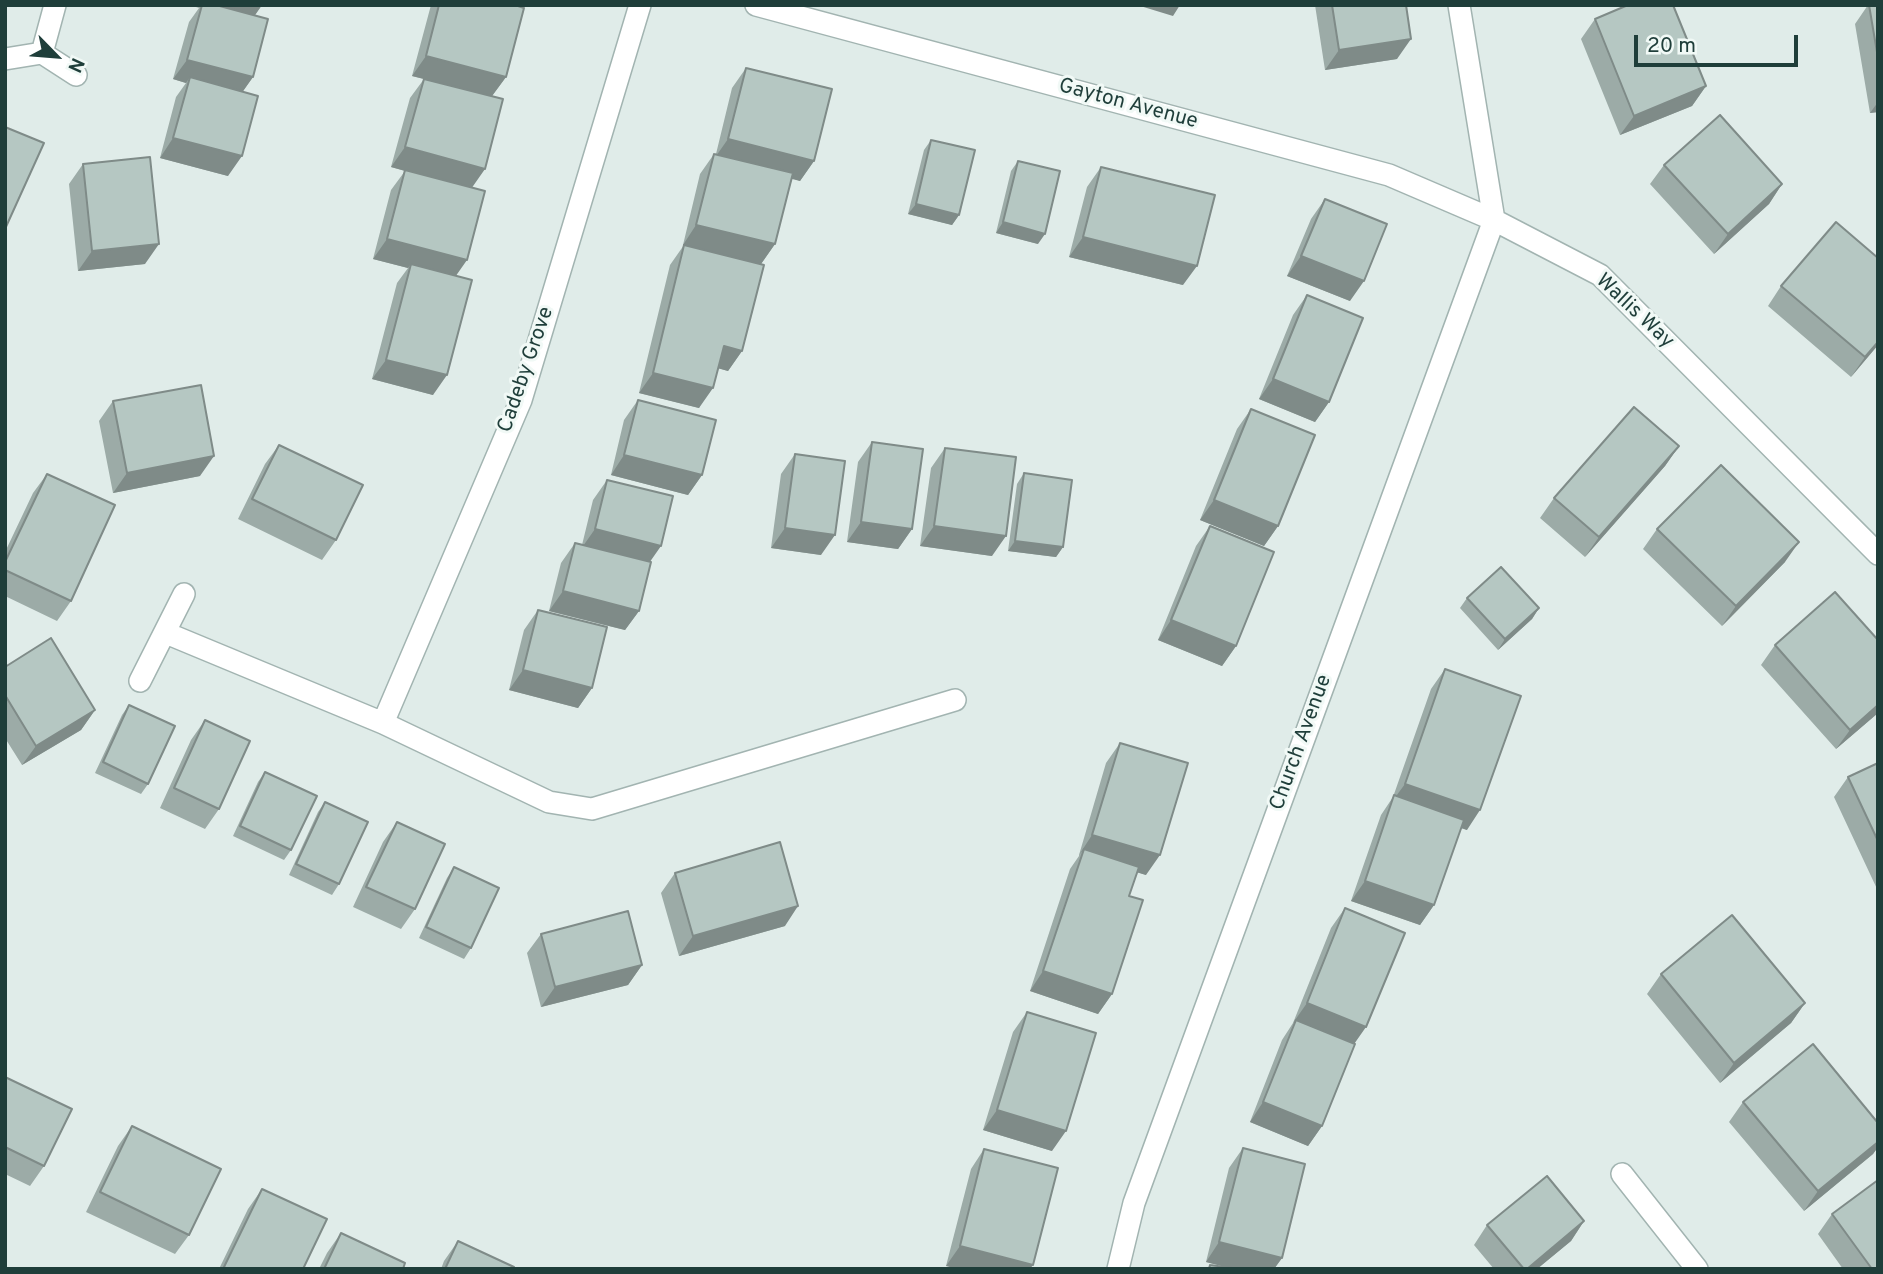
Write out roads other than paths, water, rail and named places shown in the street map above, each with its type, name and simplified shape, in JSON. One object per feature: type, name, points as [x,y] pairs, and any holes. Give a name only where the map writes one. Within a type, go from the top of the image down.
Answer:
[{"type":"street","points":[[42,53],[55,5]]},
{"type":"street","name":"Cadeby Grove","points":[[383,723],[521,400],[640,5]]},
{"type":"street","name":"Gayton Avenue","points":[[756,5],[1389,175],[1494,220]]},
{"type":"street","points":[[1459,5],[1494,220]]},
{"type":"street","points":[[5,59],[42,53],[76,75]]},
{"type":"street","name":"Wallis Way","points":[[1494,220],[1600,275],[1878,554]]},
{"type":"street","name":"Church Avenue","points":[[1118,1269],[1134,1203],[1494,220]]},
{"type":"street","points":[[140,681],[184,594]]},
{"type":"street","points":[[166,633],[383,723],[549,802],[592,809],[955,700]]},
{"type":"street","points":[[1622,1174],[1697,1269]]}]
